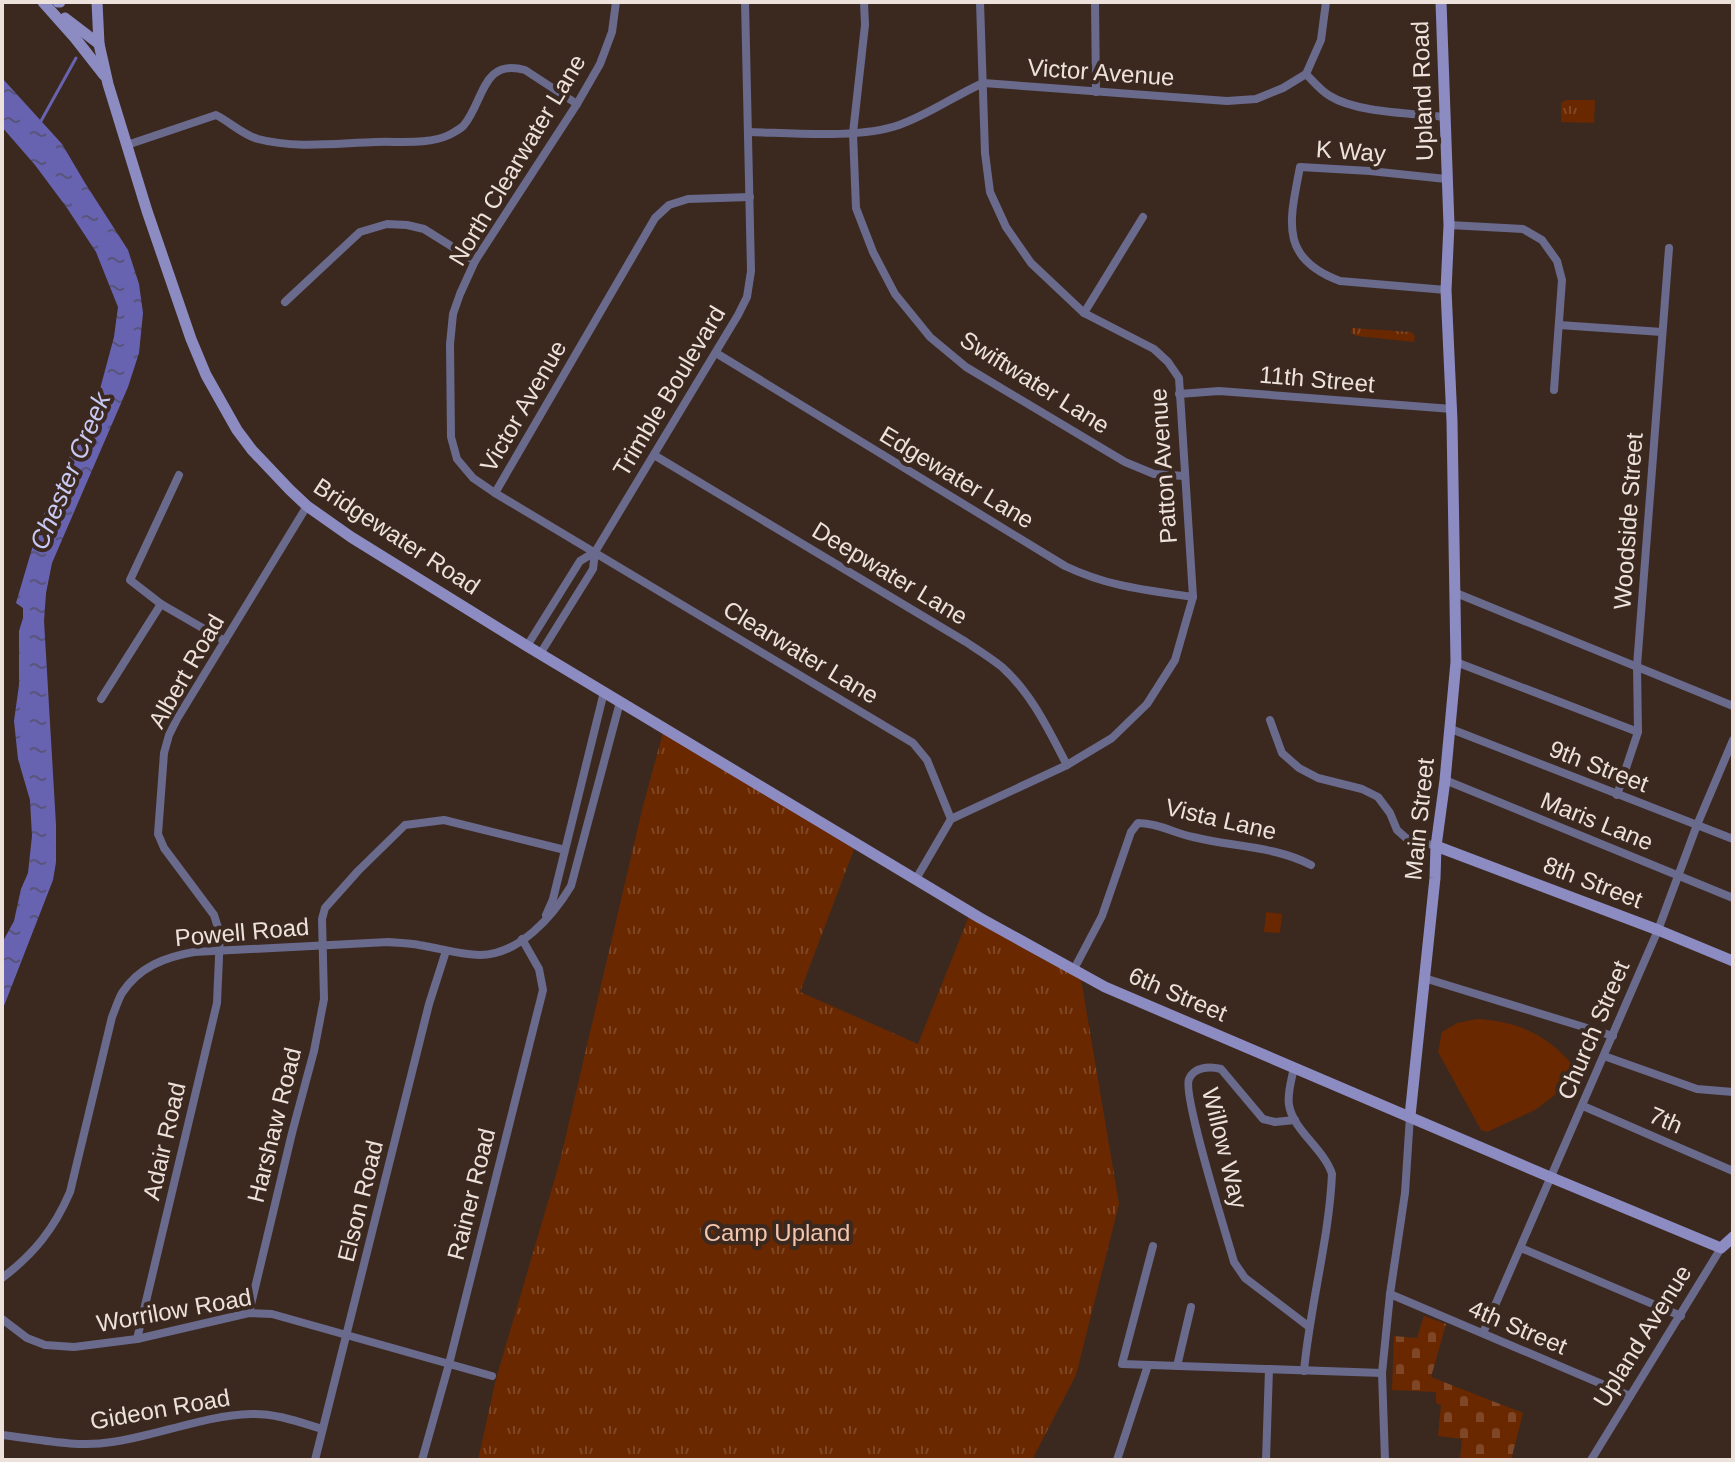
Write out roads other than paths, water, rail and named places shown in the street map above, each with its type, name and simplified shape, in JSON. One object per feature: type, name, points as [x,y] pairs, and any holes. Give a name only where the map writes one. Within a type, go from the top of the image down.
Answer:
[{"type":"street","points":[[44,2],[99,44]]},
{"type":"street","points":[[44,2],[81,45],[108,84]]},
{"type":"street","name":"Bridgewater Road","points":[[97,2],[99,44],[108,84],[180,311],[206,375],[226,413],[252,450],[307,506],[351,537],[648,719]]},
{"type":"street","name":"North Clearwater Lane","points":[[595,552],[495,493],[473,478],[457,459],[451,437],[450,344],[453,314],[475,261],[600,64],[608,45],[616,2]]},
{"type":"street","name":"Trimble Boulevard","points":[[540,654],[593,569],[595,552],[747,297],[751,271],[745,2]]},
{"type":"street","name":"Swiftwater Lane","points":[[864,2],[865,25],[853,133],[856,208],[873,252],[895,294],[930,337],[966,367],[1125,462],[1154,474],[1185,476]]},
{"type":"street","name":"Patton Avenue","points":[[951,819],[1067,765],[1112,738],[1147,704],[1175,660],[1193,597],[1179,378],[1154,349],[1084,313],[1031,263],[1006,227],[990,192],[985,153],[980,2]]},
{"type":"street","points":[[1095,2],[1096,92]]},
{"type":"street","points":[[1326,2],[1321,40],[1306,74],[1327,95],[1367,108],[1445,117]]},
{"type":"street","name":"Upland Road","points":[[1441,2],[1446,179]]},
{"type":"street","points":[[127,145],[216,115],[254,138],[276,142],[421,141],[445,137],[463,127],[496,70],[515,67],[525,70],[577,104]]},
{"type":"street","name":"Victor Avenue","points":[[983,83],[1227,101],[1256,99],[1306,74]]},
{"type":"street","points":[[749,132],[853,133],[895,127],[983,83]]},
{"type":"street","name":"K Way","points":[[1446,179],[1300,167],[1291,214],[1296,248],[1307,263],[1325,276],[1340,281],[1446,290]]},
{"type":"street","name":"Main Street","points":[[1385,1460],[1382,1373],[1405,1193],[1456,662],[1446,179]]},
{"type":"street","name":"Victor Avenue","points":[[495,493],[655,218],[669,205],[688,199],[750,197]]},
{"type":"street","points":[[1084,313],[1143,217]]},
{"type":"street","points":[[285,302],[360,232],[387,224],[424,229],[475,261]]},
{"type":"street","points":[[1449,225],[1523,229],[1542,240],[1557,261],[1562,280],[1554,390]]},
{"type":"street","name":"Woodside Street","points":[[1617,795],[1638,732],[1637,666],[1669,248]]},
{"type":"street","points":[[1559,325],[1662,332]]},
{"type":"street","name":"Edgewater Lane","points":[[716,353],[1065,566],[1125,588],[1193,597]]},
{"type":"street","name":"11th Street","points":[[1179,394],[1219,391],[1452,409]]},
{"type":"street","name":"Deepwater Lane","points":[[654,455],[966,642],[1001,667],[1023,689],[1067,765]]},
{"type":"street","points":[[179,475],[130,580],[161,604],[225,641]]},
{"type":"street","name":"Albert Road","points":[[220,951],[220,934],[214,915],[164,848],[158,834],[164,753],[169,735],[307,506]]},
{"type":"street","name":"Trimble Boulevard","points":[[527,646],[580,561],[595,552]]},
{"type":"street","name":"Clearwater Lane","points":[[595,552],[913,743],[927,760],[951,819]]},
{"type":"street","points":[[1456,593],[1733,706]]},
{"type":"street","points":[[101,699],[161,604]]},
{"type":"street","points":[[1456,662],[1638,732]]},
{"type":"street","points":[[542,923],[553,899],[604,692]]},
{"type":"street","name":"Powell Road","points":[[2,1278],[29,1257],[59,1219],[70,1192],[112,1017],[122,993],[138,975],[153,963],[194,952],[388,942],[482,955],[504,950],[533,933],[560,904],[571,886],[620,702]]},
{"type":"street","name":"6th Street","points":[[648,719],[916,879],[1105,987],[1721,1248]]},
{"type":"street","points":[[1270,720],[1282,753],[1299,768],[1318,778],[1362,789],[1378,797],[1390,813],[1397,830],[1406,838],[1436,846]]},
{"type":"street","name":"9th Street","points":[[1451,729],[1733,839]]},
{"type":"street","name":"Church Street","points":[[1483,1333],[1658,930],[1733,740]]},
{"type":"street","name":"Maris Lane","points":[[1445,780],[1733,898]]},
{"type":"street","points":[[916,879],[951,819]]},
{"type":"street","name":"Harshaw Road","points":[[249,1313],[324,999],[322,919],[325,908],[405,825],[444,820],[565,850]]},
{"type":"street","name":"Vista Lane","points":[[1073,971],[1102,916],[1131,832],[1138,823],[1151,823],[1193,837],[1293,855],[1311,865]]},
{"type":"street","name":"8th Street","points":[[1436,846],[1733,961]]},
{"type":"street","name":"Rainer Road","points":[[422,1460],[543,990],[539,969],[522,939]]},
{"type":"street","name":"Adair Road","points":[[137,1339],[217,1003],[220,951]]},
{"type":"street","name":"Elson Road","points":[[315,1460],[429,1004],[446,951]]},
{"type":"street","points":[[1424,978],[1613,1036]]},
{"type":"street","points":[[1604,1056],[1697,1089],[1733,1092]]},
{"type":"street","points":[[1294,1067],[1289,1105],[1295,1120],[1332,1174],[1304,1371]]},
{"type":"street","name":"Willow Way","points":[[1295,1120],[1275,1122],[1263,1119],[1221,1069],[1199,1068],[1189,1077],[1187,1088],[1197,1134],[1234,1262],[1245,1278],[1308,1326]]},
{"type":"street","name":"7th","points":[[1583,1106],[1733,1171]]},
{"type":"street","name":"Upland Avenue","points":[[1591,1460],[1721,1248],[1733,1237]]},
{"type":"street","points":[[1153,1246],[1122,1364],[1382,1373]]},
{"type":"street","points":[[1521,1248],[1681,1316]]},
{"type":"street","name":"4th Street","points":[[1390,1294],[1630,1396]]},
{"type":"street","points":[[1177,1366],[1191,1307]]},
{"type":"street","name":"Worrilow Road","points":[[2,1319],[27,1338],[45,1345],[74,1347],[137,1339],[249,1313],[272,1314],[492,1376]]},
{"type":"street","points":[[1117,1460],[1148,1365]]},
{"type":"street","points":[[1266,1460],[1269,1369]]},
{"type":"street","name":"Gideon Road","points":[[2,1435],[110,1443],[250,1414],[287,1418],[322,1429]]},
{"type":"water","name":"Chester Creek","points":[[2,78],[62,144],[128,250],[139,284],[143,313],[139,353],[128,387],[52,563],[44,621],[56,862],[53,880],[2,1011],[2,943],[14,921],[28,873],[32,836],[30,800],[18,759],[14,721],[19,685],[19,631],[23,618],[23,608],[16,603],[39,525],[96,404],[114,337],[118,307],[96,252],[35,165],[2,127]]},
{"type":"waterway","points":[[41,121],[76,58]]},
{"type":"park label","name":"Camp Upland","points":[[777,1232]]}]
